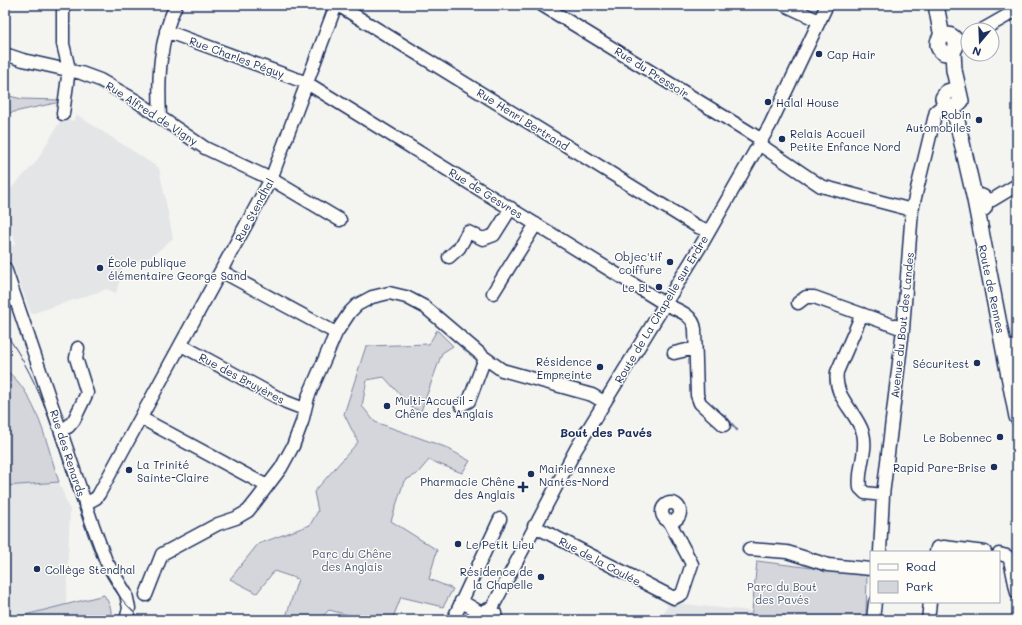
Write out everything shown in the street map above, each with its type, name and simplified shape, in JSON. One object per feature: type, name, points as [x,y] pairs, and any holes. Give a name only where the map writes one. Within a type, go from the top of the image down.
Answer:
[{"type":"main road","name":"Route de Rennes","points":[[936,5],[952,44],[954,70],[953,100],[976,179],[1017,417]]},
{"type":"main road","name":"Route de Rennes","points":[[980,202],[1014,346],[1017,378]]},
{"type":"street","points":[[63,5],[63,44],[69,69],[63,114]]},
{"type":"street","points":[[160,117],[158,84],[161,57],[166,31],[176,5]]},
{"type":"street","name":"Rue Stendhal","points":[[85,504],[96,498],[272,179],[337,5]]},
{"type":"street","name":"Rue Henri Bertrand","points":[[337,5],[698,227],[709,231]]},
{"type":"street","name":"Rue du Pressoir","points":[[542,5],[760,142],[821,186],[912,210]]},
{"type":"street","points":[[785,5],[819,21]]},
{"type":"street","name":"Route de La Chapelle sur Erdre","points":[[487,616],[534,526],[604,402],[709,231],[760,142],[827,5]]},
{"type":"street","points":[[996,22],[1017,10]]},
{"type":"street","name":"Rue Charles Péguy","points":[[166,31],[307,83]]},
{"type":"street","name":"Rue Alfred de Vigny","points":[[5,54],[23,60],[69,69],[100,80],[135,100],[205,148],[272,179],[340,220]]},
{"type":"street","name":"Rue de Gesvres","points":[[307,83],[665,304],[689,316],[694,324],[697,395],[700,403],[724,425]]},
{"type":"street","name":"Avenue du Bout des Landes","points":[[880,551],[883,495],[903,329],[912,210],[935,116],[938,108],[953,100]]},
{"type":"street","points":[[980,202],[992,200],[1017,185]]},
{"type":"street","points":[[449,257],[459,248],[468,232],[483,239],[494,235],[511,208]]},
{"type":"street","points":[[494,293],[536,224]]},
{"type":"street","name":"Rue des Renards","points":[[5,268],[85,504],[106,561],[126,594],[129,608],[126,620]]},
{"type":"street","points":[[221,271],[336,333]]},
{"type":"street","points":[[146,595],[162,554],[218,524],[236,518],[248,511],[267,486],[288,457],[297,436],[314,380],[336,333],[350,312],[364,301],[381,294],[398,295],[425,307],[485,358],[502,370],[592,395],[604,402]]},
{"type":"street","points":[[798,303],[806,297],[814,297],[903,329]]},
{"type":"street","points":[[862,314],[837,372],[836,380],[841,397],[863,434],[860,488],[865,493],[883,495]]},
{"type":"street","name":"Rue des Bruyères","points":[[181,345],[286,402],[304,409]]},
{"type":"street","points":[[60,428],[68,427],[74,420],[87,393],[76,358],[78,348]]},
{"type":"street","points":[[674,352],[695,348]]},
{"type":"street","points":[[461,404],[469,401],[485,358]]},
{"type":"street","points":[[141,418],[267,486]]},
{"type":"street","points":[[453,620],[500,519]]},
{"type":"street","name":"Rue de la Coulée","points":[[534,526],[665,595],[674,598],[682,594],[692,564],[670,521]]},
{"type":"street","points":[[936,551],[937,548],[944,547],[969,551]]},
{"type":"street","points":[[749,549],[787,552],[828,565],[870,569]]},
{"type":"street","points":[[1000,554],[1007,556],[1010,560],[1017,593]]},
{"type":"street","points":[[461,600],[487,616]]},
{"type":"street","points":[[873,620],[875,603]]},
{"type":"street","points":[[928,620],[930,603]]},
{"type":"shaded area","points":[[77,115],[159,168],[173,238],[150,258],[124,266],[116,293],[107,289],[31,314],[14,267],[5,254],[5,250],[16,243],[5,214],[5,195],[36,162],[59,123],[60,117],[73,121]]},
{"type":"shaded area","name":"Collège Stendhal","points":[[59,482],[70,511],[66,605],[5,619],[5,486]]},
{"type":"shaded area","points":[[662,602],[751,611],[751,620],[660,620],[668,605]]},
{"type":"green space","points":[[5,95],[22,99],[60,100],[60,102],[5,114]]},
{"type":"green space","name":"Parc du Chêne des Anglais","points":[[437,330],[453,346],[442,353],[421,411],[412,408],[384,377],[367,380],[362,406],[375,422],[445,447],[470,461],[462,473],[429,460],[417,474],[404,481],[391,521],[437,550],[429,579],[453,589],[443,607],[401,597],[392,620],[356,620],[356,617],[329,610],[319,620],[285,620],[298,579],[274,571],[257,593],[230,579],[258,544],[310,525],[318,511],[314,492],[358,442],[344,414],[366,346],[429,344]]},
{"type":"green space","points":[[5,370],[16,379],[25,391],[33,406],[40,421],[59,482],[5,486]]},
{"type":"green space","name":"Parc du Bout des Pavés","points":[[757,561],[867,575],[866,615],[847,620],[751,620]]},
{"type":"green space","points":[[104,595],[111,610],[109,620],[5,620]]},
{"type":"waterway","points":[[716,410],[725,416],[737,430]]},
{"type":"tram line","points":[[5,333],[30,373],[40,395],[89,537],[102,568],[119,596],[143,620]]},
{"type":"place","name":"Cap Hair","points":[[819,54]]},
{"type":"place","name":"Halal House","points":[[768,102]]},
{"type":"place","name":"Robin Automobiles","points":[[979,120]]},
{"type":"place","name":"Relais Accueil Petite Enfance Nord","points":[[782,139]]},
{"type":"place","name":"Objec'tif coiffure","points":[[670,262]]},
{"type":"place","name":"École publique élémentaire George Sand","points":[[100,268]]},
{"type":"place","name":"Le BL","points":[[659,287]]},
{"type":"place","name":"Sécuritest","points":[[977,363]]},
{"type":"place","name":"Résidence Empreinte","points":[[600,367]]},
{"type":"place","name":"Multi-Accueil - Chêne des Anglais","points":[[387,406]]},
{"type":"place","name":"Le Bobennec","points":[[1000,437]]},
{"type":"place","name":"Rapid Pare-Brise","points":[[994,467]]},
{"type":"place","name":"La Trinité Sainte-Claire","points":[[129,470]]},
{"type":"place","name":"Mairie annexe Nantes-Nord","points":[[531,474]]},
{"type":"place","name":"Pharmacie Chêne des Anglais","points":[[523,487]]},
{"type":"place","name":"Le Petit Lieu","points":[[458,544]]},
{"type":"place","name":"Collège Stendhal","points":[[37,569]]},
{"type":"place","name":"Résidence de la Chapelle","points":[[541,577]]},
{"type":"district","name":"Bout des Pavés","points":[[606,432]]}]
